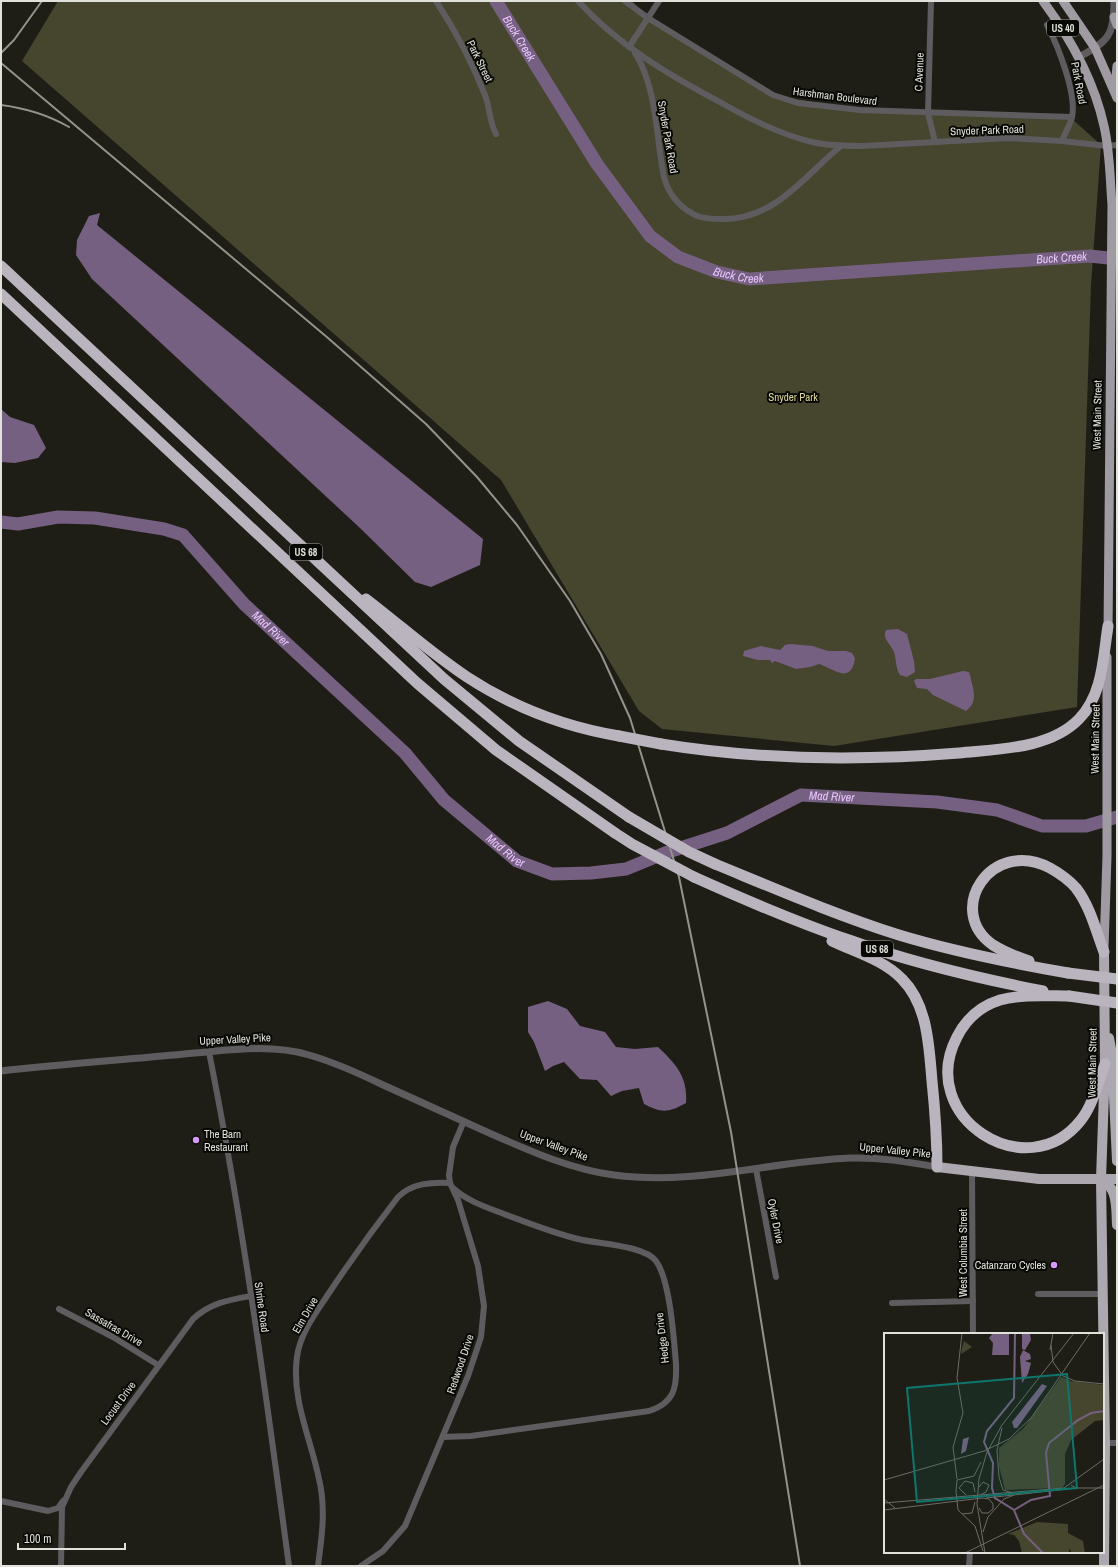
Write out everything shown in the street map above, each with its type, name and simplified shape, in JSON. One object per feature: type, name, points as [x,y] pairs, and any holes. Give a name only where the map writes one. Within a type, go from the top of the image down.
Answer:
[{"type":"highway","name":"US 68","points":[[1,266],[402,642],[480,710],[560,771],[629,817],[689,852],[715,864],[815,906],[899,935],[992,960],[1117,979]]},
{"type":"highway","name":"US 68","points":[[1,294],[417,683],[496,750],[632,844],[694,877],[778,914],[850,941],[961,974],[1069,996],[1117,1003]]},
{"type":"highway","points":[[308,553],[435,654],[468,677],[494,693],[548,718],[585,729],[660,744],[762,756],[854,758],[984,750],[1042,740],[1069,728],[1086,712],[1093,702],[1100,679],[1108,626]]},
{"type":"highway","points":[[1068,972],[1036,964],[1012,955],[993,945],[980,930],[974,914],[975,894],[982,879],[995,867],[1014,860],[1034,862],[1055,871],[1068,880],[1084,900],[1104,952]]},
{"type":"highway","points":[[778,914],[883,965],[902,979],[913,992],[921,1011],[928,1042],[937,1131],[937,1166]]},
{"type":"highway","name":"West Main Street","points":[[1103,1333],[1101,1178],[1105,1064],[1104,952]]},
{"type":"highway","points":[[1069,996],[1035,996],[999,1001],[978,1011],[969,1020],[954,1043],[948,1066],[950,1088],[959,1112],[974,1129],[992,1140],[1006,1145],[1028,1147],[1051,1142],[1073,1129],[1086,1113],[1105,1064]]},
{"type":"highway","points":[[1104,1021],[1111,1047],[1117,1161]]},
{"type":"highway","name":"Upper Valley Pike","points":[[937,1166],[972,1172],[1039,1179],[1117,1179]]},
{"type":"highway","points":[[1101,1178],[1110,1184],[1115,1191],[1117,1225]]},
{"type":"highway","name":"US 40","points":[[1104,1443],[1104,1566]]},
{"type":"main road","name":"Park Road","points":[[1043,1],[1066,32],[1079,57]]},
{"type":"main road","name":"US 40","points":[[1062,1],[1095,48],[1116,94]]},
{"type":"main road","name":"West Main Street","points":[[1079,57],[1094,91],[1104,126],[1112,205],[1104,952]]},
{"type":"main road","points":[[1116,94],[1117,66]]},
{"type":"street","name":"Park Street","points":[[436,1],[475,73],[490,108],[490,121],[496,134]]},
{"type":"street","name":"Snyder Park Road","points":[[578,1],[601,25],[632,49],[706,95],[769,128],[812,142],[841,146],[1008,138],[1062,141]]},
{"type":"street","name":"Harshman Boulevard","points":[[625,1],[648,18],[732,72],[784,99],[839,108],[928,113],[1072,117]]},
{"type":"street","points":[[632,49],[648,18],[659,1]]},
{"type":"street","name":"C Avenue","points":[[931,1],[928,113],[935,142]]},
{"type":"street","points":[[1079,57],[1105,41],[1115,21],[1114,1]]},
{"type":"street","name":"Park Road","points":[[1047,24],[1065,68],[1071,100],[1072,117],[1062,141]]},
{"type":"street","name":"Snyder Park Road","points":[[632,49],[642,67],[652,104],[666,184],[672,196],[679,204],[696,215],[715,219],[729,219],[754,214],[767,208],[793,192],[841,146]]},
{"type":"street","points":[[1062,141],[1107,146],[1117,145]]},
{"type":"street","name":"Upper Valley Pike","points":[[1,1071],[80,1062],[242,1048],[274,1048],[308,1054],[361,1074],[548,1158],[588,1170],[615,1175],[666,1178],[696,1176],[852,1158],[895,1160],[937,1166]]},
{"type":"street","name":"Shrine Road","points":[[209,1052],[228,1147],[251,1296],[289,1566]]},
{"type":"street","name":"Redwood Drive","points":[[361,1566],[383,1551],[405,1526],[443,1437],[481,1337],[484,1306],[478,1266],[452,1186],[450,1164],[453,1147],[464,1121]]},
{"type":"street","name":"Oyler Drive","points":[[756,1169],[776,1277]]},
{"type":"street","name":"West Columbia Street","points":[[972,1172],[973,1333]]},
{"type":"street","name":"Elm Drive","points":[[318,1566],[324,1514],[316,1464],[299,1403],[296,1370],[299,1345],[313,1318],[347,1266],[398,1197],[406,1190],[435,1182],[452,1186]]},
{"type":"street","name":"Hedge Drive","points":[[443,1437],[471,1436],[650,1411],[659,1408],[670,1399],[675,1386],[676,1371],[666,1285],[661,1269],[651,1256],[632,1249],[579,1240],[557,1234],[469,1200],[452,1186]]},
{"type":"street","points":[[1038,1294],[1103,1294]]},
{"type":"street","name":"Locust Drive","points":[[61,1566],[61,1519],[65,1500],[81,1472],[186,1327],[200,1312],[216,1303],[251,1296]]},
{"type":"street","points":[[892,1303],[973,1301]]},
{"type":"street","name":"Sassafras Drive","points":[[59,1309],[113,1336],[158,1365]]},
{"type":"street","points":[[1104,1443],[1117,1443]]},
{"type":"street","points":[[1,1501],[48,1511],[58,1508],[65,1500]]},
{"type":"street","points":[[970,1553],[970,1566]]},
{"type":"green space","name":"Snyder Park","points":[[58,1],[632,1],[648,18],[773,95],[860,110],[1071,118],[1101,145],[1091,285],[1077,707],[834,746],[662,729],[639,711],[501,480],[22,61]]},
{"type":"shaded area","points":[[100,213],[97,225],[483,539],[480,565],[431,587],[415,582],[360,528],[92,279],[76,255],[77,240],[89,216]]},
{"type":"shaded area","points":[[1,409],[10,417],[34,425],[46,448],[38,458],[15,463],[1,462]]},
{"type":"shaded area","points":[[898,629],[907,634],[914,661],[915,672],[907,677],[900,675],[898,672],[894,653],[885,636],[886,630]]},
{"type":"shaded area","points":[[785,645],[813,646],[828,651],[846,651],[852,653],[855,658],[853,666],[850,671],[846,673],[835,671],[819,664],[796,669],[775,661],[772,663],[770,660],[758,660],[743,656],[744,651],[761,646],[780,650]]},
{"type":"shaded area","points":[[963,671],[969,672],[974,694],[973,703],[966,711],[933,695],[927,689],[917,688],[914,681],[916,679],[930,679]]},
{"type":"shaded area","points":[[548,1001],[567,1009],[580,1026],[605,1032],[616,1047],[635,1049],[658,1047],[675,1065],[683,1078],[686,1103],[674,1109],[665,1111],[656,1109],[644,1104],[639,1088],[622,1091],[611,1096],[597,1080],[580,1079],[564,1062],[545,1071],[534,1042],[528,1032],[528,1007]]},
{"type":"waterway","name":"Buck Creek","points":[[496,1],[597,164],[650,236],[678,257],[717,272],[749,279],[1090,256],[1117,259]]},
{"type":"waterway","name":"Mad River","points":[[1,522],[18,524],[58,517],[95,518],[164,529],[183,535],[244,604],[405,753],[444,800],[517,861],[552,874],[591,873],[626,869],[665,853],[727,833],[801,795],[937,802],[997,810],[1042,826],[1086,826],[1117,817]]},
{"type":"railway","points":[[1,53],[14,40],[42,1]]},
{"type":"railway","points":[[1,63],[328,338],[426,424],[477,477],[517,525],[570,601],[601,654],[630,718],[679,877],[731,1132],[800,1566]]},
{"type":"railway","points":[[1,105],[36,113],[69,127]]},
{"type":"place","name":"The Barn Restaurant","points":[[196,1140]]},
{"type":"place","name":"Catanzaro Cycles","points":[[1054,1265]]}]
